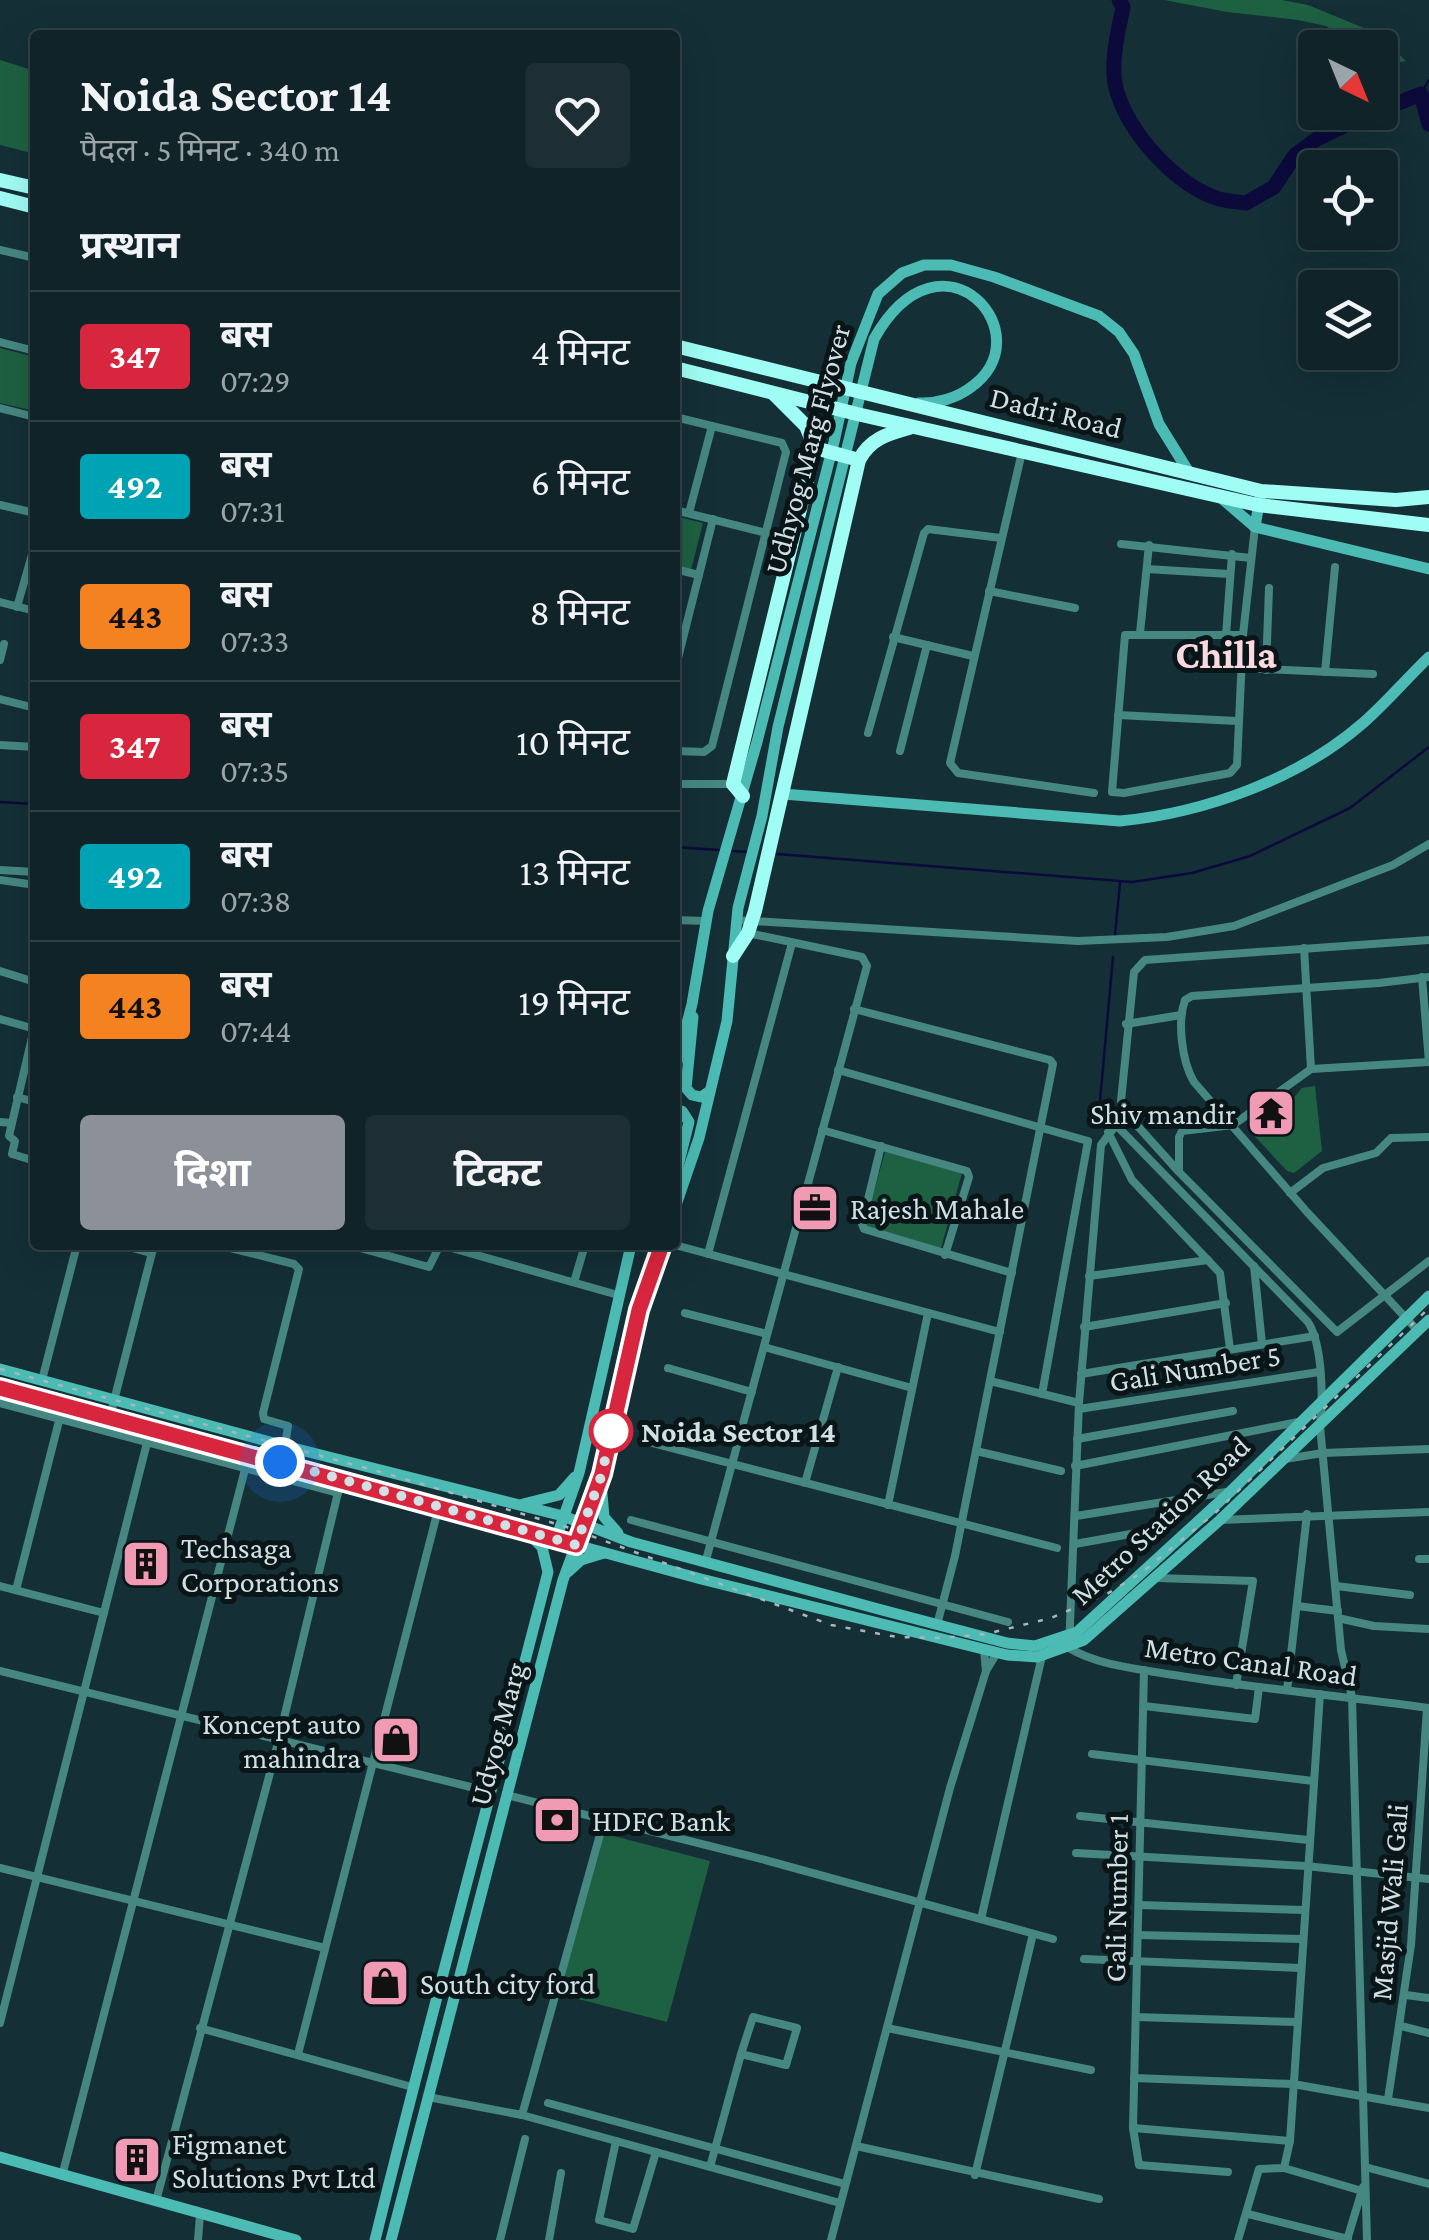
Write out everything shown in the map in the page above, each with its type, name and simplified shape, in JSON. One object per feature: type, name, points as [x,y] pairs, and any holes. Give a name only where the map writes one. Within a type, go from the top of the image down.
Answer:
[{"type":"highway","points":[[0,180],[30,187]]},
{"type":"highway","points":[[0,198],[30,205]]},
{"type":"highway","name":"Dadri Road","points":[[680,347],[1190,474],[1225,492]]},
{"type":"highway","name":"Dadri Road","points":[[680,369],[1022,452],[1225,492],[1429,525]]},
{"type":"highway","points":[[800,400],[804,396],[823,396],[826,383]]},
{"type":"highway","points":[[738,797],[815,448],[806,426],[774,393]]},
{"type":"highway","points":[[733,956],[779,813],[859,460],[866,448],[884,435],[915,427]]},
{"type":"highway","points":[[815,448],[859,460]]},
{"type":"highway","name":"Dadri Road","points":[[1259,498],[1429,497]]},
{"type":"street","points":[[0,250],[30,257]]},
{"type":"street","name":"Udhyog Marg Flyover","points":[[707,916],[851,364],[878,294],[902,274],[924,264],[951,265],[994,276],[1099,316],[1119,332],[1134,354],[1171,446],[1190,474]]},
{"type":"street","name":"Udhyog Marg Flyover","points":[[746,918],[765,796],[874,339],[888,314],[915,293],[934,286],[968,292],[985,306],[995,328],[996,355],[981,380],[958,396],[927,403],[901,402]]},
{"type":"street","points":[[0,342],[30,350]]},
{"type":"street","points":[[0,408],[30,416]]},
{"type":"street","points":[[680,418],[782,443],[786,448],[712,746],[704,752],[680,750]]},
{"type":"street","points":[[688,513],[712,426]]},
{"type":"street","points":[[1022,452],[950,763],[954,771],[1094,793]]},
{"type":"street","points":[[1225,492],[1254,528],[1429,569]]},
{"type":"street","points":[[1244,635],[1127,633],[1123,637],[1112,792],[1124,793],[1233,771],[1237,765],[1241,668],[1259,498]]},
{"type":"street","points":[[0,505],[30,513]]},
{"type":"street","points":[[680,511],[766,533]]},
{"type":"street","points":[[680,642],[714,519]]},
{"type":"street","points":[[868,734],[892,637],[926,531],[941,529],[1001,538]]},
{"type":"street","points":[[1121,544],[1251,558]]},
{"type":"street","points":[[1140,633],[1149,546]]},
{"type":"street","points":[[1226,634],[1232,554]]},
{"type":"street","points":[[17,607],[30,562]]},
{"type":"street","points":[[1325,672],[1335,566]]},
{"type":"street","points":[[1147,568],[1229,574]]},
{"type":"street","points":[[680,570],[699,575]]},
{"type":"street","points":[[1266,670],[1269,588]]},
{"type":"street","points":[[988,591],[1075,608]]},
{"type":"street","points":[[0,602],[30,610]]},
{"type":"street","points":[[892,637],[973,656]]},
{"type":"street","points":[[0,660],[4,644]]},
{"type":"street","points":[[900,751],[927,645]]},
{"type":"street","points":[[783,794],[1120,821],[1162,817],[1258,786],[1322,754],[1364,723],[1429,656]]},
{"type":"street","points":[[1241,668],[1373,674]]},
{"type":"street","points":[[0,699],[30,707]]},
{"type":"street","points":[[1118,715],[1238,721]]},
{"type":"street","points":[[0,745],[30,746]]},
{"type":"street","points":[[680,785],[738,797]]},
{"type":"street","points":[[746,918],[1078,941],[1167,937],[1234,926],[1378,872],[1429,844]]},
{"type":"street","points":[[0,870],[30,872]]},
{"type":"street","points":[[0,880],[30,884]]},
{"type":"street","points":[[680,919],[707,916],[680,1051]]},
{"type":"street","points":[[700,1579],[867,966],[866,959],[792,944],[746,918]]},
{"type":"street","points":[[1429,940],[1145,960],[1134,972],[1121,1105],[1179,1172],[1335,1330],[1429,1261]]},
{"type":"street","points":[[708,1254],[792,944]]},
{"type":"street","points":[[1304,948],[1310,1069]]},
{"type":"street","points":[[680,1193],[699,1138],[727,1022],[733,956]]},
{"type":"street","points":[[0,971],[30,980]]},
{"type":"street","points":[[1179,1172],[1182,1131],[1233,1125],[1310,1069],[1429,1062],[1426,977],[1192,996],[1184,1003],[1181,1015],[1188,1071],[1233,1125],[1290,1192],[1418,1331]]},
{"type":"street","points":[[692,1004],[694,1032],[686,1088],[692,1095],[710,1091]]},
{"type":"street","points":[[854,1009],[1050,1060],[1053,1068],[962,1524],[937,1624]]},
{"type":"street","points":[[1126,1024],[1181,1015]]},
{"type":"street","points":[[0,1020],[30,1028]]},
{"type":"street","points":[[30,1048],[9,1136],[15,1141],[12,1154],[30,1159]]},
{"type":"street","points":[[838,1070],[1084,1138],[1088,1144],[1042,1394]]},
{"type":"street","points":[[17,1097],[30,1101]]},
{"type":"street","points":[[680,1111],[690,1122],[680,1159]]},
{"type":"street","points":[[0,1122],[12,1123]]},
{"type":"street","points":[[1070,1642],[1076,1438],[1084,1327],[1101,1145],[1116,1126],[1308,1322],[1315,1336],[1338,1614],[1352,1697],[1367,2240]]},
{"type":"street","points":[[822,1130],[967,1171],[969,1177],[945,1255]]},
{"type":"street","points":[[1108,1132],[1132,1180],[1220,1274],[1230,1349]]},
{"type":"street","points":[[1290,1192],[1323,1168],[1376,1153],[1391,1138],[1429,1137]]},
{"type":"street","points":[[880,1146],[862,1224],[864,1230],[1012,1272]]},
{"type":"street","points":[[680,1246],[1000,1332]]},
{"type":"street","points":[[42,1380],[76,1250]]},
{"type":"street","points":[[110,1416],[153,1250]]},
{"type":"street","points":[[238,1250],[294,1264],[299,1270],[263,1414],[264,1419],[288,1426],[284,1446]]},
{"type":"street","points":[[367,1250],[430,1267],[438,1250]]},
{"type":"street","points":[[458,1250],[618,1295]]},
{"type":"street","points":[[574,1282],[584,1250]]},
{"type":"street","points":[[556,1539],[579,1473],[630,1250]]},
{"type":"street","name":"Udyog Marg","points":[[393,2237],[562,1580],[602,1474],[639,1310],[660,1250]]},
{"type":"street","points":[[1089,1276],[1208,1260]]},
{"type":"street","points":[[1254,1266],[1262,1344]]},
{"type":"street","name":"Metro Station Road","points":[[0,1388],[700,1579],[990,1651],[1042,1656],[1070,1642],[1230,1492],[1429,1296]]},
{"type":"street","points":[[1084,1327],[1226,1303]]},
{"type":"street","points":[[888,1505],[928,1313]]},
{"type":"street","points":[[684,1314],[767,1334]]},
{"type":"street","name":"Metro Station Road","points":[[0,1369],[563,1516],[631,1542],[1006,1643],[1035,1646],[1084,1640],[1220,1520],[1429,1320]]},
{"type":"street","points":[[1081,1374],[1315,1336]]},
{"type":"street","points":[[764,1347],[912,1388]]},
{"type":"street","points":[[805,1483],[838,1366]]},
{"type":"street","points":[[668,1368],[752,1392]]},
{"type":"street","name":"Gali Number 5","points":[[1079,1406],[1319,1372]]},
{"type":"street","points":[[990,1382],[1079,1406]]},
{"type":"street","points":[[0,1403],[338,1493]]},
{"type":"street","points":[[1076,1438],[1233,1411]]},
{"type":"street","points":[[16,1590],[60,1418]]},
{"type":"street","points":[[1075,1466],[1298,1422]]},
{"type":"street","points":[[0,2023],[151,1427]]},
{"type":"street","points":[[652,1443],[1057,1548]]},
{"type":"street","points":[[1285,1459],[1429,1449]]},
{"type":"street","points":[[976,1451],[1061,1471]]},
{"type":"street","points":[[62,2176],[184,1715],[248,1454]]},
{"type":"street","points":[[514,1505],[546,1501],[559,1495],[579,1473]]},
{"type":"street","points":[[602,1474],[606,1522],[631,1542]]},
{"type":"street","points":[[155,2203],[279,1739],[342,1480]]},
{"type":"street","points":[[1076,1516],[1230,1492]]},
{"type":"street","points":[[298,2054],[439,1506]]},
{"type":"street","points":[[1220,1520],[1429,1512]]},
{"type":"street","points":[[1287,1690],[1308,1514]]},
{"type":"street","points":[[631,1520],[1008,1622]]},
{"type":"street","name":"Udyog Marg","points":[[375,2240],[548,1572],[542,1547],[523,1530]]},
{"type":"street","points":[[1075,1544],[1147,1531]]},
{"type":"street","points":[[562,1580],[581,1560],[608,1553]]},
{"type":"street","points":[[1152,1578],[1253,1581],[1236,1685]]},
{"type":"street","points":[[0,1586],[104,1613]]},
{"type":"street","points":[[1336,1586],[1410,1595]]},
{"type":"street","points":[[1296,1606],[1374,1626],[1429,1629]]},
{"type":"street","name":"Metro Canal Road","points":[[1070,1642],[1087,1658],[1144,1670],[1428,1708]]},
{"type":"street","points":[[830,2240],[990,1651]]},
{"type":"street","points":[[981,1919],[1042,1656]]},
{"type":"street","name":"Gali Number 1","points":[[1133,2128],[1144,1670]]},
{"type":"street","points":[[0,1672],[492,1792]]},
{"type":"street","points":[[1144,1706],[1255,1720],[1259,1687]]},
{"type":"street","points":[[1284,2168],[1290,2141],[1320,1694]]},
{"type":"street","name":"Masjid Wali Gali","points":[[1388,2099],[1406,1995],[1428,1708]]},
{"type":"street","points":[[1092,1754],[1313,1781]]},
{"type":"street","points":[[507,1796],[1053,1939]]},
{"type":"street","points":[[1080,1816],[1308,1840]]},
{"type":"street","points":[[522,2115],[604,1820]]},
{"type":"street","points":[[1076,1853],[1306,1866],[1429,1880]]},
{"type":"street","points":[[0,1868],[325,1948]]},
{"type":"street","points":[[1138,1905],[1305,1910]]},
{"type":"street","points":[[975,2174],[1033,1934]]},
{"type":"street","points":[[1138,1935],[1303,1939]]},
{"type":"street","points":[[1084,1959],[1301,1968]]},
{"type":"street","points":[[0,1972],[12,1976]]},
{"type":"street","points":[[1406,1995],[1429,1998]]},
{"type":"street","points":[[710,2168],[741,2054],[754,2017],[797,2028],[786,2065],[741,2054]]},
{"type":"street","points":[[1136,2017],[1297,2022]]},
{"type":"street","points":[[1400,2026],[1429,2033]]},
{"type":"street","points":[[200,2028],[412,2087]]},
{"type":"street","points":[[887,2028],[1092,2070]]},
{"type":"street","points":[[1134,2078],[1293,2084],[1429,2108]]},
{"type":"street","points":[[428,2097],[522,2115],[840,2204]]},
{"type":"street","points":[[548,2103],[846,2184]]},
{"type":"street","points":[[1228,2172],[1138,2166],[1133,2128],[1290,2141]]},
{"type":"street","points":[[500,2240],[525,2139]]},
{"type":"street","points":[[616,2142],[599,2220],[633,2229],[656,2152]]},
{"type":"street","points":[[856,2146],[1099,2199]]},
{"type":"street","points":[[0,2158],[296,2240]]},
{"type":"street","points":[[1365,2167],[1429,2184]]},
{"type":"street","points":[[1238,2240],[1259,2169],[1284,2168],[1363,2186]]},
{"type":"street","points":[[549,2240],[561,2172]]},
{"type":"street","points":[[1248,2214],[1347,2239],[1363,2186]]},
{"type":"street","points":[[198,2240],[200,2215]]},
{"type":"green space","points":[[1164,0],[1282,0],[1308,5],[1369,30],[1333,30],[1298,20]]},
{"type":"green space","points":[[0,60],[30,69],[30,153],[0,145]]},
{"type":"green space","points":[[0,348],[30,356],[30,410],[0,403]]},
{"type":"green space","points":[[680,517],[703,523],[691,570],[680,567]]},
{"type":"green space","points":[[1315,1086],[1322,1151],[1294,1173],[1287,1171],[1249,1130],[1260,1118],[1269,1127],[1302,1088]]},
{"type":"green space","points":[[885,1152],[962,1173],[941,1248],[864,1227]]},
{"type":"green space","points":[[602,1833],[710,1861],[667,2022],[559,1994]]},
{"type":"waterway","points":[[1119,0],[1123,7],[1114,71],[1123,108],[1156,155],[1200,191],[1246,203],[1274,187],[1295,155],[1335,130]]},
{"type":"waterway","points":[[1421,94],[1429,80]]},
{"type":"waterway","points":[[1398,103],[1421,94],[1429,124]]},
{"type":"waterway","points":[[777,854],[1132,882],[1192,873],[1250,856],[1350,808],[1429,747]]},
{"type":"waterway","points":[[0,802],[30,804]]},
{"type":"waterway","points":[[680,847],[719,850]]},
{"type":"waterway","points":[[732,851],[749,852]]},
{"type":"waterway","points":[[1115,935],[1120,883]]},
{"type":"waterway","points":[[1099,1112],[1113,957]]},
{"type":"railway","points":[[0,1369],[388,1474],[570,1528],[831,1625],[897,1637],[941,1638],[986,1634],[1051,1618],[1107,1594],[1141,1573],[1215,1513],[1429,1308]]},
{"type":"bus line","name":"347","points":[[0,1388],[576,1545],[602,1474],[639,1310],[660,1250]]},
{"type":"place","name":"Shiv mandir","points":[[1271,1113]]},
{"type":"place","name":"Rajesh Mahale","points":[[815,1208]]},
{"type":"place","name":"Noida Sector 14","points":[[611,1431]]},
{"type":"place","name":"Techsaga Corporations","points":[[146,1564]]},
{"type":"place","name":"Koncept auto mahindra","points":[[396,1740]]},
{"type":"place","name":"HDFC Bank","points":[[557,1820]]},
{"type":"place","name":"South city ford","points":[[385,1983]]},
{"type":"place","name":"Figmanet Solutions Pvt Ltd","points":[[137,2160]]},
{"type":"district","name":"Chilla","points":[[1226,654]]},
{"type":"route","points":[[280,1462],[576,1545],[602,1474],[611,1431]]}]
